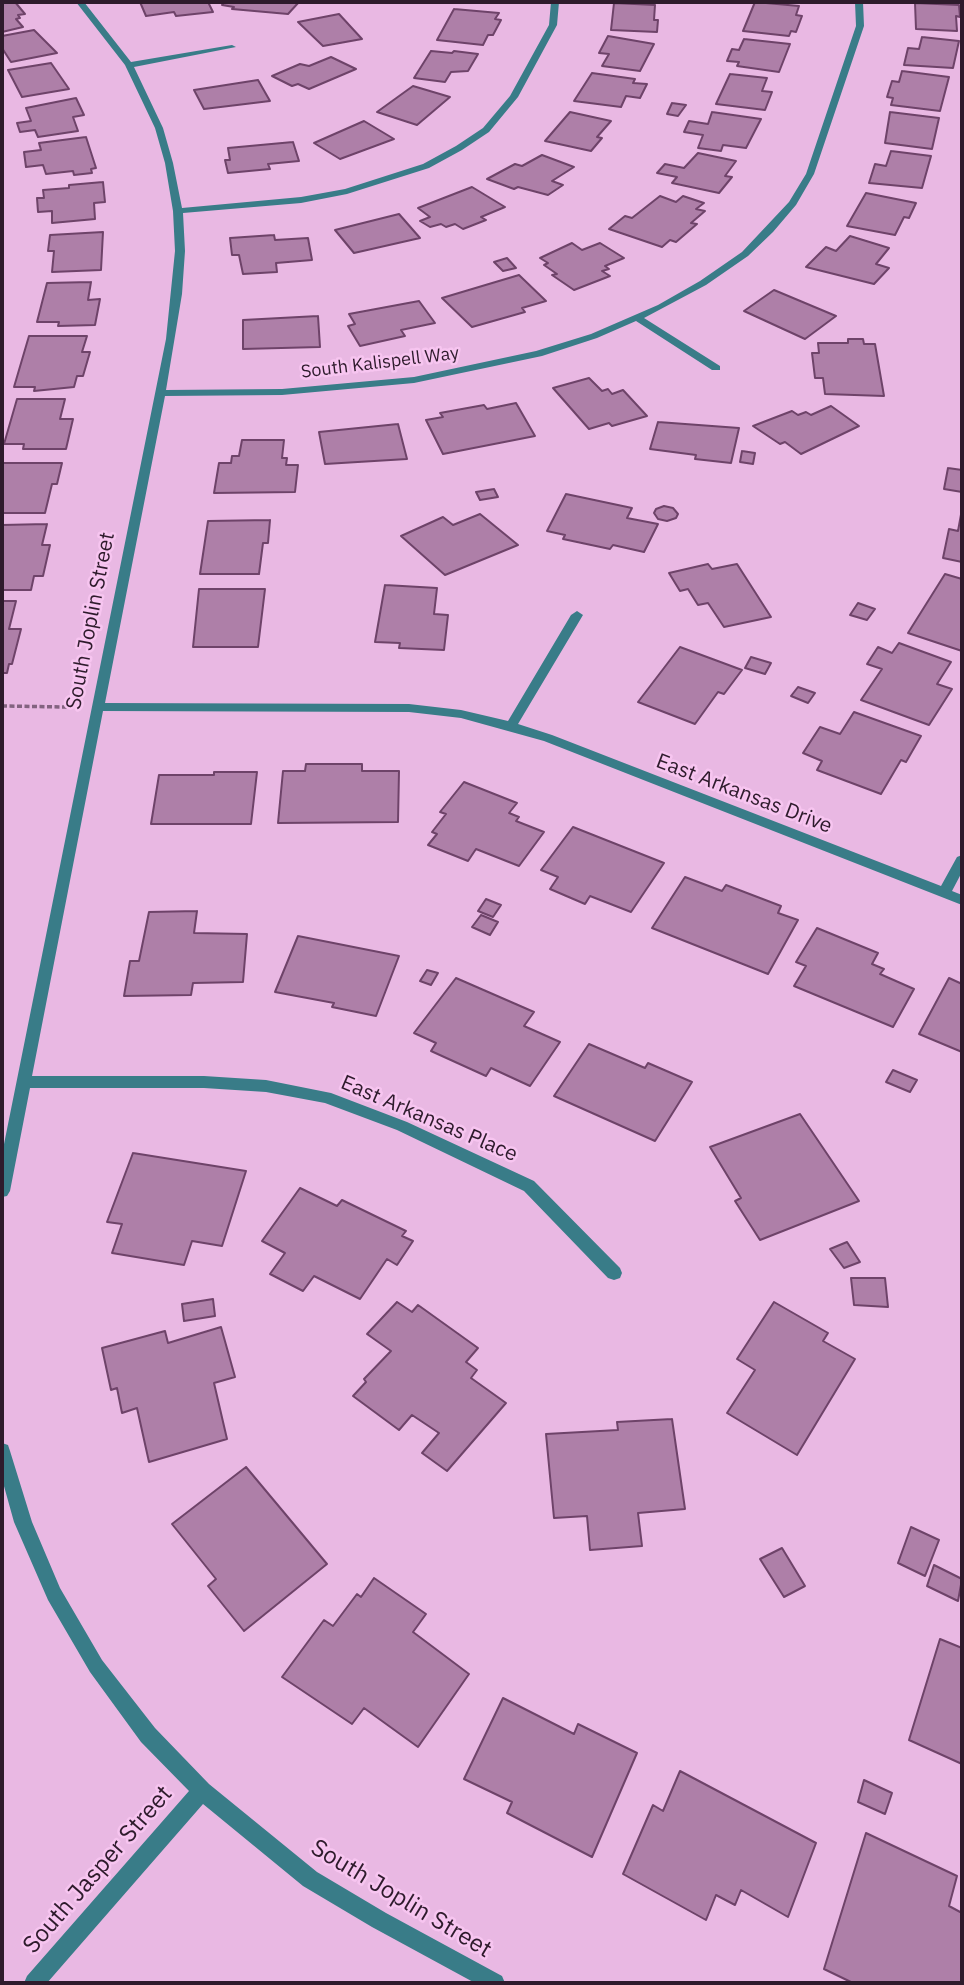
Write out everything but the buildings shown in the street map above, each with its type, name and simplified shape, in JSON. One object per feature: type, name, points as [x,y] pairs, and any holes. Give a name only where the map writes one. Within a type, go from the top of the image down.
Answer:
[{"type":"street","name":"South Joplin Street","points":[[2,1191],[160,393],[177,294],[180,251],[178,211],[159,128],[129,65],[108,34],[80,2]]},
{"type":"street","points":[[178,211],[301,200],[347,191],[426,166],[459,148],[486,130],[514,97],[553,25],[555,2]]},
{"type":"street","name":"South Kalispell Way","points":[[160,393],[282,392],[414,380],[538,354],[638,318],[704,284],[745,254],[770,230],[793,203],[810,174],[860,26],[859,2]]},
{"type":"street","points":[[129,65],[232,47]]},
{"type":"street","points":[[638,318],[716,368]]},
{"type":"street","points":[[511,726],[577,615]]},
{"type":"street","name":"East Arkansas Drive","points":[[97,707],[409,708],[461,714],[511,726],[962,900]]},
{"type":"street","points":[[944,893],[962,860]]},
{"type":"street","name":"East Arkansas Place","points":[[23,1082],[204,1082],[266,1086],[326,1097],[402,1126],[529,1186],[614,1273]]},
{"type":"street","name":"South Joplin Street","points":[[2,1451],[23,1522],[49,1582],[96,1666],[148,1735],[202,1791],[310,1879],[495,1983]]},
{"type":"street","name":"South Jasper Street","points":[[34,1983],[202,1791]]},
{"type":"path","points":[[2,706],[97,707]]}]
